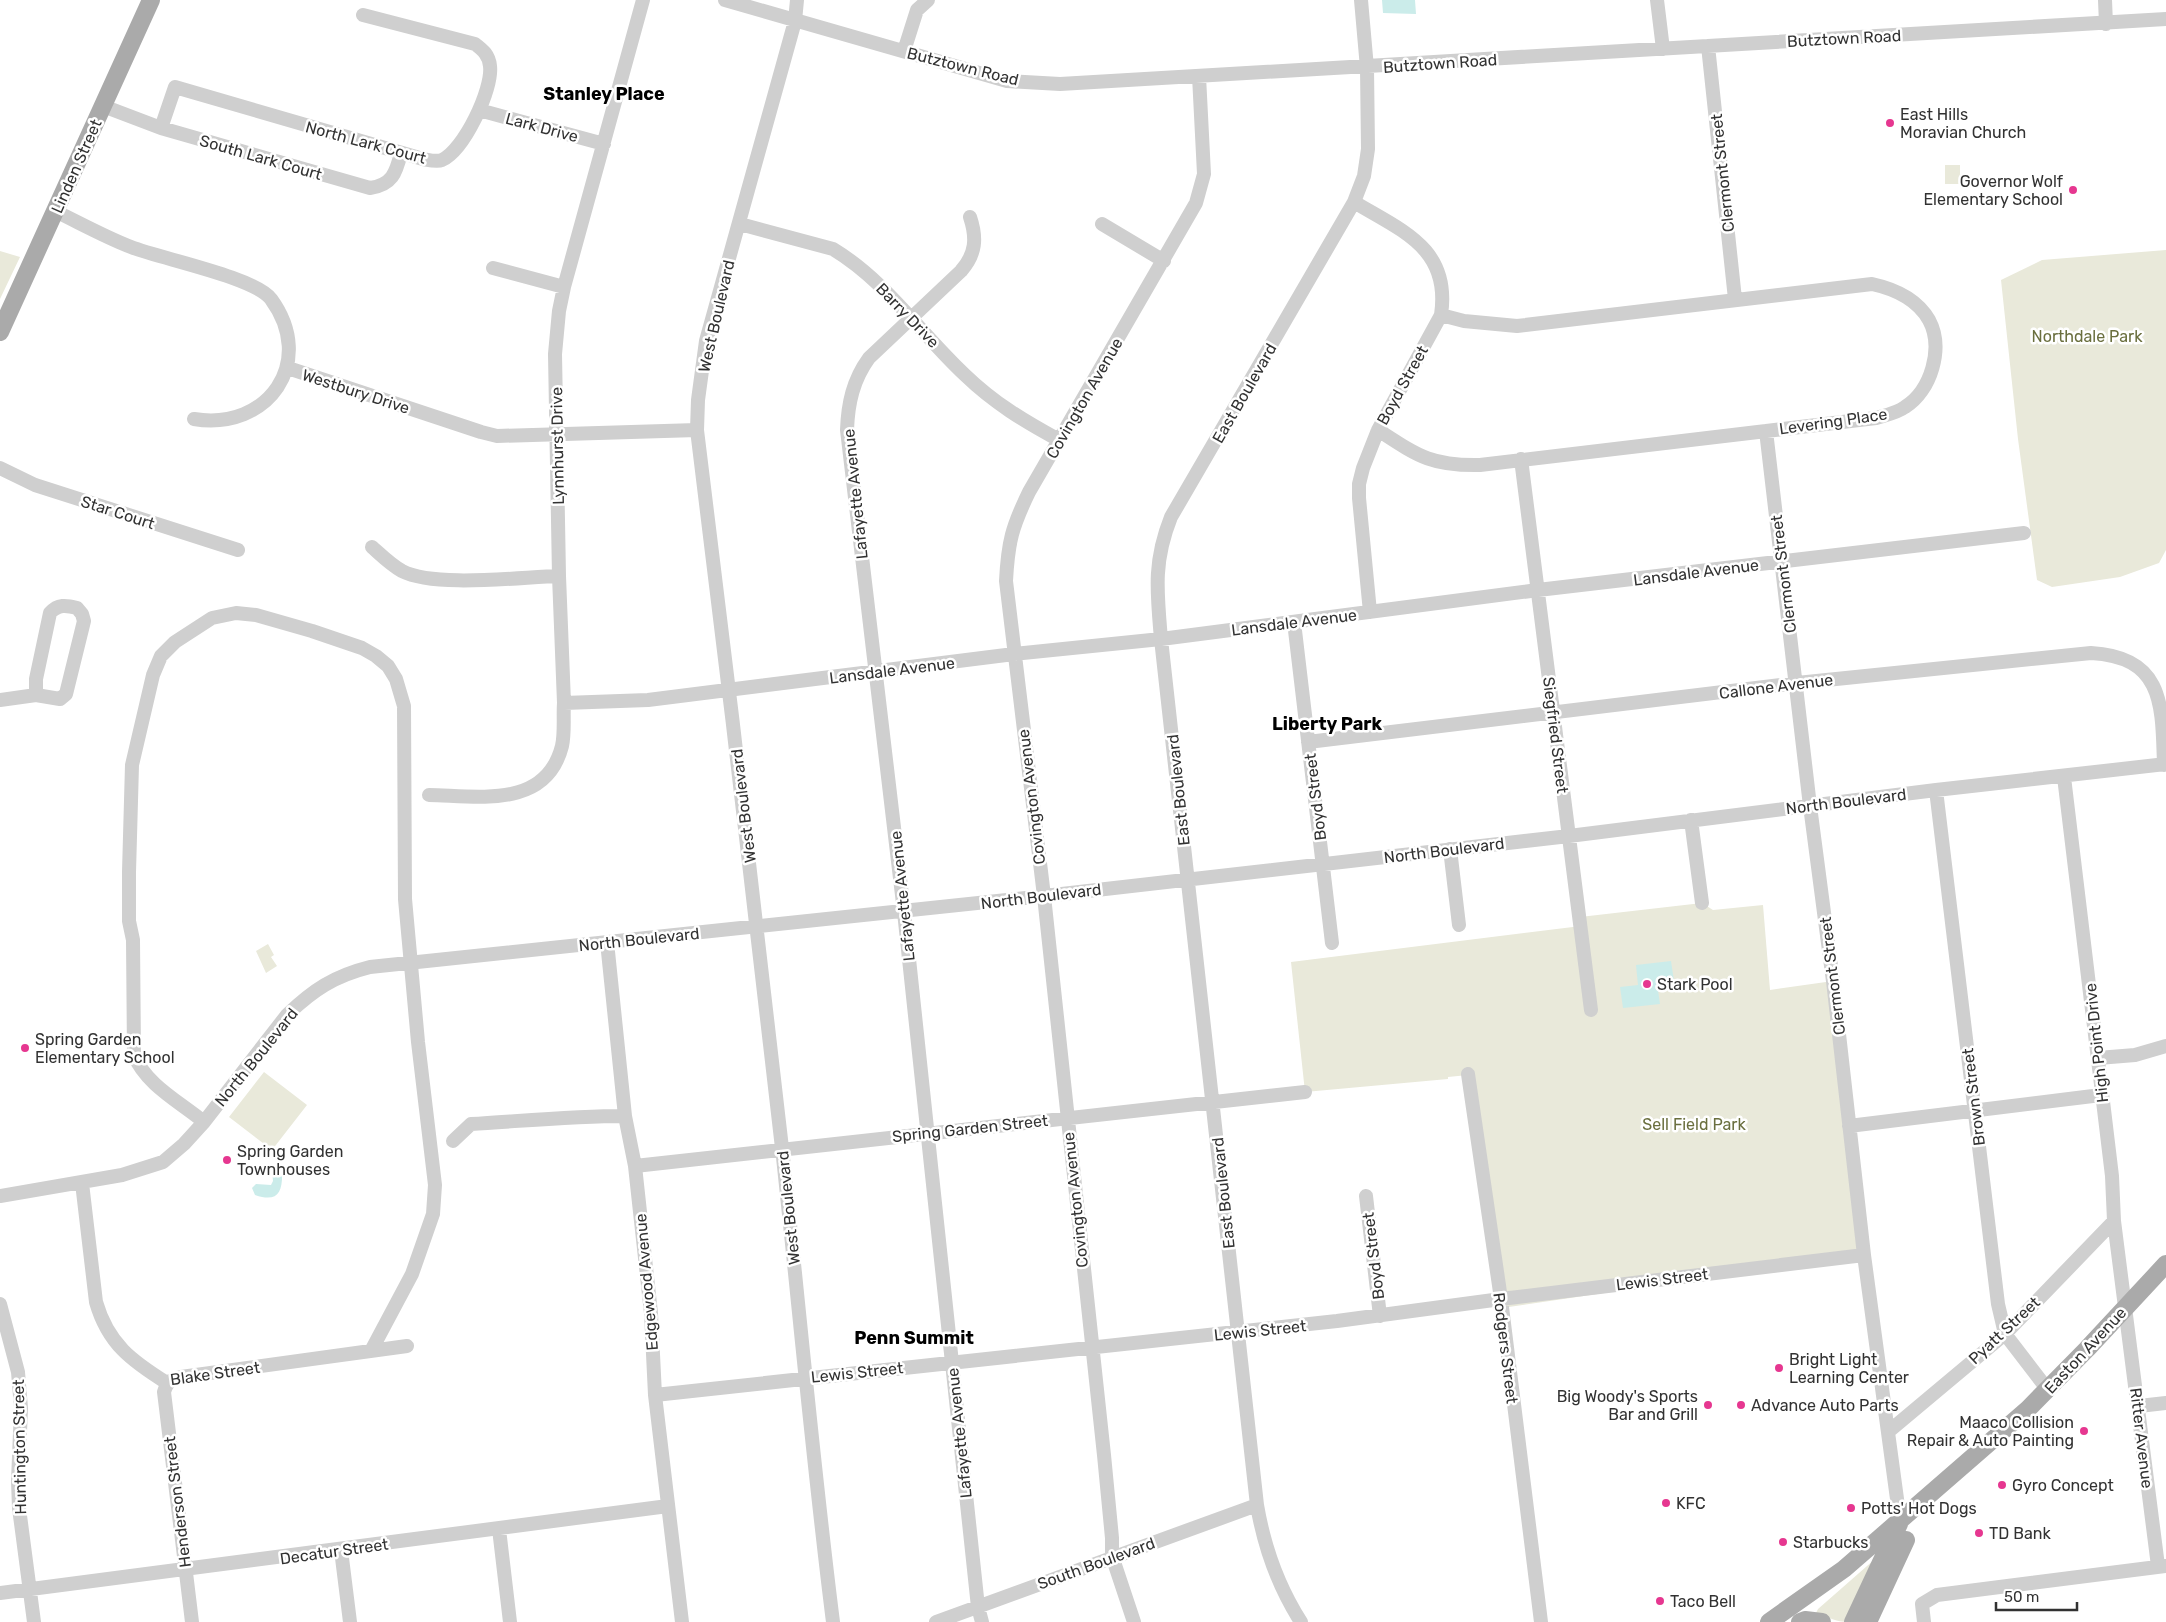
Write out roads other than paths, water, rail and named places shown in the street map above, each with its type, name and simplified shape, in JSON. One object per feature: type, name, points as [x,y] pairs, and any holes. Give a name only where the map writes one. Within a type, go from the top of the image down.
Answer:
[{"type":"main road","name":"Linden Street","points":[[0,332],[151,0]]},
{"type":"main road","name":"Easton Avenue","points":[[1769,1622],[1844,1569],[2048,1390],[2166,1264]]},
{"type":"main road","points":[[1853,1622],[1898,1530],[1900,1521]]},
{"type":"main road","points":[[1868,1622],[1906,1540],[1905,1528],[1900,1521]]},
{"type":"main road","points":[[1800,1622],[1805,1620],[1822,1622]]},
{"type":"street","name":"Lynnhurst Drive","points":[[429,795],[514,794],[526,791],[541,782],[556,763],[562,744],[564,704],[559,576],[555,354],[559,311],[643,0]]},
{"type":"street","name":"Butztown Road","points":[[725,0],[1007,80],[1060,84],[1367,68],[2166,19]]},
{"type":"street","name":"West Boulevard","points":[[797,0],[795,21],[706,341],[698,400],[697,430],[747,836],[755,926],[782,1149],[832,1622]]},
{"type":"street","points":[[904,51],[917,10],[928,0]]},
{"type":"street","name":"East Boulevard","points":[[1301,1622],[1287,1599],[1268,1553],[1257,1504],[1161,639],[1156,578],[1162,540],[1171,517],[1354,202],[1364,176],[1368,149],[1367,68],[1361,0]]},
{"type":"street","points":[[1657,0],[1663,49]]},
{"type":"street","points":[[2105,0],[2106,24]]},
{"type":"street","name":"North Lark Court","points":[[161,128],[175,87],[401,153],[440,161],[449,156],[464,140],[479,110],[490,73],[487,55],[475,44],[363,15]]},
{"type":"street","name":"Clermont Street","points":[[1708,46],[1735,299]]},
{"type":"street","name":"Covington Avenue","points":[[1134,1622],[1112,1556],[1104,1455],[1066,1118],[1044,896],[1006,581],[1008,543],[1013,526],[1025,500],[1196,203],[1204,174],[1199,76]]},
{"type":"street","name":"South Lark Court","points":[[103,106],[161,128],[370,188],[382,186],[394,175],[401,153]]},
{"type":"street","name":"Lark Drive","points":[[479,110],[604,144]]},
{"type":"street","name":"Boyd Street","points":[[1354,202],[1413,237],[1430,255],[1440,280],[1443,299],[1441,315],[1378,430],[1366,458],[1359,484],[1360,515],[1370,612]]},
{"type":"street","name":"Westbury Drive","points":[[55,211],[129,246],[160,257],[241,280],[265,292],[278,309],[284,325],[289,351],[288,368],[481,432],[510,437],[697,430]]},
{"type":"street","name":"Lafayette Avenue","points":[[970,217],[975,238],[970,258],[961,271],[869,358],[855,384],[848,408],[849,449],[904,912],[951,1362],[978,1606],[982,1622]]},
{"type":"street","name":"Barry Drive","points":[[740,224],[833,249],[863,270],[912,318],[963,374],[989,397],[1005,409],[1059,440]]},
{"type":"street","points":[[1102,224],[1164,261]]},
{"type":"street","points":[[493,268],[564,287]]},
{"type":"street","name":"Levering Place","points":[[1378,430],[1412,452],[1437,462],[1480,465],[1876,418],[1907,406],[1917,397],[1929,380],[1933,369],[1934,335],[1930,322],[1913,302],[1894,290],[1872,284],[1517,326],[1464,321],[1441,315]]},
{"type":"street","points":[[194,419],[208,421],[226,420],[247,414],[274,393],[288,368]]},
{"type":"street","name":"Clermont Street","points":[[1766,431],[1864,1255],[1900,1521]]},
{"type":"street","name":"Siegfried Street","points":[[1521,459],[1591,1010]]},
{"type":"street","name":"Star Court","points":[[0,468],[35,485],[238,550]]},
{"type":"street","name":"Lansdale Avenue","points":[[564,704],[648,700],[1014,654],[1161,639],[1538,590],[2024,533]]},
{"type":"street","points":[[372,547],[402,571],[426,578],[448,580],[559,576]]},
{"type":"street","points":[[0,700],[36,695],[60,699],[66,694],[84,621],[82,614],[77,608],[61,606],[54,608],[50,613],[36,679],[36,695]]},
{"type":"street","points":[[204,1122],[148,1078],[138,1065],[134,1055],[133,940],[129,921],[132,765],[154,675],[161,656],[167,648],[191,630],[212,618],[224,615],[256,615],[362,648],[388,666],[402,694],[405,718],[405,899],[420,1060],[435,1185],[433,1214],[412,1274],[371,1351]]},
{"type":"street","name":"Boyd Street","points":[[1294,622],[1332,943]]},
{"type":"street","name":"Callone Avenue","points":[[1308,742],[1797,683],[2048,657],[2100,654],[2132,664],[2154,685],[2158,695],[2162,719],[2165,764]]},
{"type":"street","name":"North Boulevard","points":[[0,1196],[122,1175],[163,1162],[184,1144],[204,1122],[287,1015],[301,1002],[332,980],[350,972],[370,968],[755,926],[904,912],[1569,836],[1936,790],[2064,777],[2165,764]]},
{"type":"street","name":"High Point Drive","points":[[2064,777],[2112,1176],[2114,1221],[2124,1309]]},
{"type":"street","name":"Brown Street","points":[[1936,790],[1998,1304],[2005,1334],[2048,1390]]},
{"type":"street","points":[[1691,820],[1702,903]]},
{"type":"street","points":[[1450,849],[1459,925]]},
{"type":"street","name":"Edgewood Avenue","points":[[607,942],[625,1116],[635,1166],[651,1313],[655,1395],[682,1622]]},
{"type":"street","points":[[2098,1058],[2135,1055],[2166,1046]]},
{"type":"street","name":"Rodgers Street","points":[[1468,1074],[1501,1299],[1542,1622]]},
{"type":"street","name":"Spring Garden Street","points":[[635,1166],[1305,1092]]},
{"type":"street","points":[[1849,1126],[2101,1095]]},
{"type":"street","points":[[453,1140],[471,1124],[578,1116],[625,1116]]},
{"type":"street","name":"Blake Street","points":[[82,1183],[96,1302],[100,1316],[109,1333],[134,1362],[167,1383],[172,1378],[407,1346]]},
{"type":"street","name":"Boyd Street","points":[[1366,1196],[1380,1316]]},
{"type":"street","name":"Pyatt Street","points":[[1888,1432],[2005,1334],[2114,1221]]},
{"type":"street","name":"Lewis Street","points":[[655,1395],[1380,1316],[1501,1299],[1864,1255]]},
{"type":"street","name":"Huntington Street","points":[[0,1304],[18,1372],[21,1408],[18,1481],[34,1622]]},
{"type":"street","name":"Ritter Avenue","points":[[2124,1309],[2162,1566]]},
{"type":"street","name":"Henderson Street","points":[[167,1383],[164,1392],[192,1622]]},
{"type":"street","points":[[2138,1406],[2166,1402]]},
{"type":"street","name":"South Boulevard","points":[[936,1622],[1257,1504]]},
{"type":"street","name":"Decatur Street","points":[[0,1594],[668,1506]]},
{"type":"street","points":[[499,1529],[510,1622]]},
{"type":"street","points":[[341,1550],[350,1622]]},
{"type":"street","points":[[1924,1622],[1922,1604],[1937,1595],[2162,1566]]},
{"type":"water","points":[[1382,0],[1415,0],[1416,14],[1383,13]]},
{"type":"water","name":"Stark Pool","points":[[1671,961],[1674,981],[1657,983],[1660,1004],[1623,1008],[1620,987],[1638,985],[1636,965]]},
{"type":"water","points":[[282,1170],[278,1194],[269,1198],[255,1195],[252,1188],[256,1184],[271,1185],[273,1181],[272,1171]]},
{"type":"place","name":"East Hills Moravian Church","points":[[1890,123]]},
{"type":"place","name":"Governor Wolf Elementary School","points":[[2073,190]]},
{"type":"place","name":"Stark Pool","points":[[1647,984]]},
{"type":"place","name":"Spring Garden Elementary School","points":[[25,1048]]},
{"type":"place","name":"Spring Garden Townhouses","points":[[227,1160]]},
{"type":"place","name":"Bright Light Learning Center","points":[[1779,1368]]},
{"type":"place","name":"Big Woody's Sports Bar and Grill","points":[[1708,1405]]},
{"type":"place","name":"Advance Auto Parts","points":[[1741,1405]]},
{"type":"place","name":"Maaco Collision Repair & Auto Painting","points":[[2084,1431]]},
{"type":"place","name":"Gyro Concept","points":[[2002,1485]]},
{"type":"place","name":"KFC","points":[[1666,1503]]},
{"type":"place","name":"Potts' Hot Dogs","points":[[1851,1508]]},
{"type":"place","name":"TD Bank","points":[[1979,1533]]},
{"type":"place","name":"Starbucks","points":[[1783,1542]]},
{"type":"place","name":"Taco Bell","points":[[1660,1601]]},
{"type":"district","name":"Stanley Place","points":[[604,94]]},
{"type":"district","name":"Liberty Park","points":[[1327,724]]},
{"type":"district","name":"Penn Summit","points":[[914,1338]]},
{"type":"park label","name":"Northdale Park","points":[[2087,336]]},
{"type":"park label","name":"Sell Field Park","points":[[1694,1124]]}]
